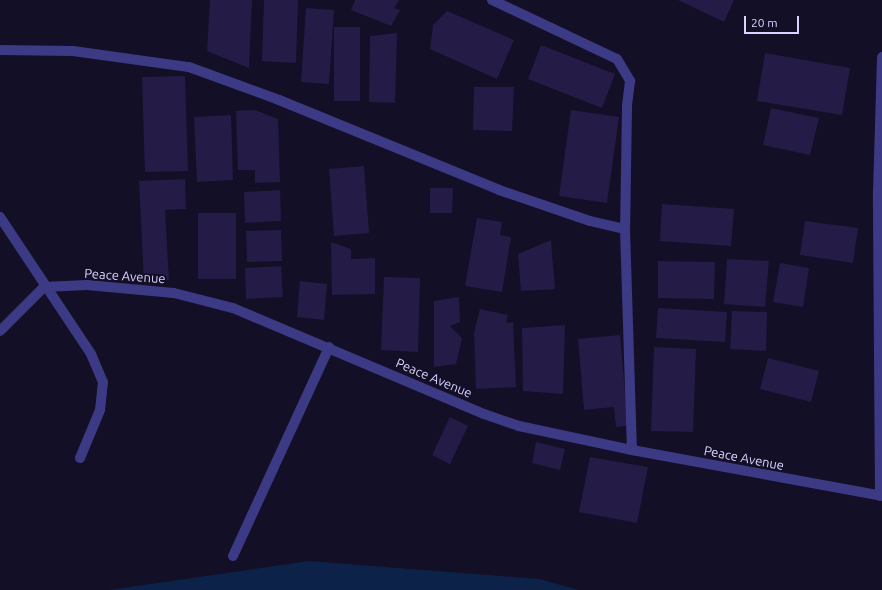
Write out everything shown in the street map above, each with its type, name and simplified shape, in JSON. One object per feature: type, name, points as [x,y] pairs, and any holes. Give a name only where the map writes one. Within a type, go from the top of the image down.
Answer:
[{"type":"street","points":[[492,0],[617,59],[626,71],[630,81],[627,107],[625,229],[632,450]]},
{"type":"street","points":[[0,50],[73,51],[189,67],[513,195],[590,221],[625,229]]},
{"type":"street","points":[[881,496],[878,193],[882,57]]},
{"type":"street","points":[[0,217],[44,287],[91,354],[103,382],[100,410],[80,458]]},
{"type":"street","name":"Peace Avenue","points":[[44,287],[87,285],[174,293],[232,308],[328,347],[484,414],[519,426],[632,450],[881,496]]},
{"type":"street","points":[[0,331],[44,287]]},
{"type":"street","points":[[232,556],[328,347]]},
{"type":"water","points":[[309,561],[539,579],[579,590],[109,590]]},
{"type":"building","points":[[210,0],[252,0],[249,68],[207,51]]},
{"type":"building","points":[[264,0],[298,0],[296,63],[262,61]]},
{"type":"building","points":[[355,0],[399,0],[394,8],[400,10],[391,26],[351,10]]},
{"type":"building","points":[[678,0],[734,0],[724,22]]},
{"type":"building","points":[[306,8],[334,10],[329,84],[301,82]]},
{"type":"building","points":[[447,11],[514,40],[497,79],[430,49],[433,25]]},
{"type":"building","points":[[334,27],[360,27],[360,101],[334,101]]},
{"type":"building","points":[[397,33],[395,103],[369,102],[370,36]]},
{"type":"building","points":[[541,45],[615,74],[602,108],[528,79]]},
{"type":"building","points":[[765,53],[850,68],[842,115],[757,101]]},
{"type":"building","points":[[185,76],[188,171],[145,172],[142,77]]},
{"type":"building","points":[[474,87],[514,87],[512,131],[473,130]]},
{"type":"building","points":[[771,108],[819,118],[810,155],[763,145]]},
{"type":"building","points":[[255,110],[278,119],[280,182],[255,183],[255,170],[238,170],[236,111]]},
{"type":"building","points":[[571,110],[619,117],[607,203],[559,196]]},
{"type":"building","points":[[231,115],[233,180],[197,182],[194,117]]},
{"type":"building","points":[[364,166],[369,233],[334,236],[329,169]]},
{"type":"building","points":[[185,179],[186,209],[165,210],[169,280],[144,281],[139,181]]},
{"type":"building","points":[[430,188],[453,188],[452,213],[430,213]]},
{"type":"building","points":[[280,190],[281,221],[245,223],[244,192]]},
{"type":"building","points":[[662,204],[734,209],[731,246],[660,241]]},
{"type":"building","points":[[198,213],[236,213],[236,279],[198,279]]},
{"type":"building","points":[[477,218],[502,222],[500,235],[511,237],[502,292],[465,286]]},
{"type":"building","points":[[805,221],[858,228],[853,263],[800,255]]},
{"type":"building","points":[[281,230],[282,261],[247,262],[246,231]]},
{"type":"building","points":[[551,240],[555,289],[521,291],[518,254]]},
{"type":"building","points":[[331,242],[351,249],[351,259],[375,258],[375,294],[332,295]]},
{"type":"building","points":[[727,259],[769,261],[765,307],[724,304]]},
{"type":"building","points":[[658,261],[715,262],[714,299],[658,298]]},
{"type":"building","points":[[780,263],[809,268],[803,307],[773,302]]},
{"type":"building","points":[[281,266],[283,297],[246,299],[245,268]]},
{"type":"building","points":[[384,277],[420,278],[418,352],[381,350]]},
{"type":"building","points":[[300,281],[327,284],[324,320],[297,317]]},
{"type":"building","points":[[459,297],[460,322],[450,326],[462,338],[456,364],[434,367],[434,301]]},
{"type":"building","points":[[658,308],[727,312],[725,342],[656,338]]},
{"type":"building","points":[[480,309],[508,315],[506,323],[513,322],[516,387],[476,389],[474,333]]},
{"type":"building","points":[[732,311],[767,312],[766,351],[730,349]]},
{"type":"building","points":[[565,325],[563,394],[523,391],[522,328]]},
{"type":"building","points":[[620,335],[628,426],[616,427],[614,407],[584,410],[578,339]]},
{"type":"building","points":[[654,347],[696,349],[693,432],[651,431]]},
{"type":"building","points":[[768,358],[819,371],[811,402],[760,389]]},
{"type":"building","points":[[450,417],[468,426],[450,464],[432,455]]},
{"type":"building","points":[[536,442],[565,449],[560,470],[532,463]]},
{"type":"building","points":[[590,457],[648,467],[637,523],[579,512]]}]
